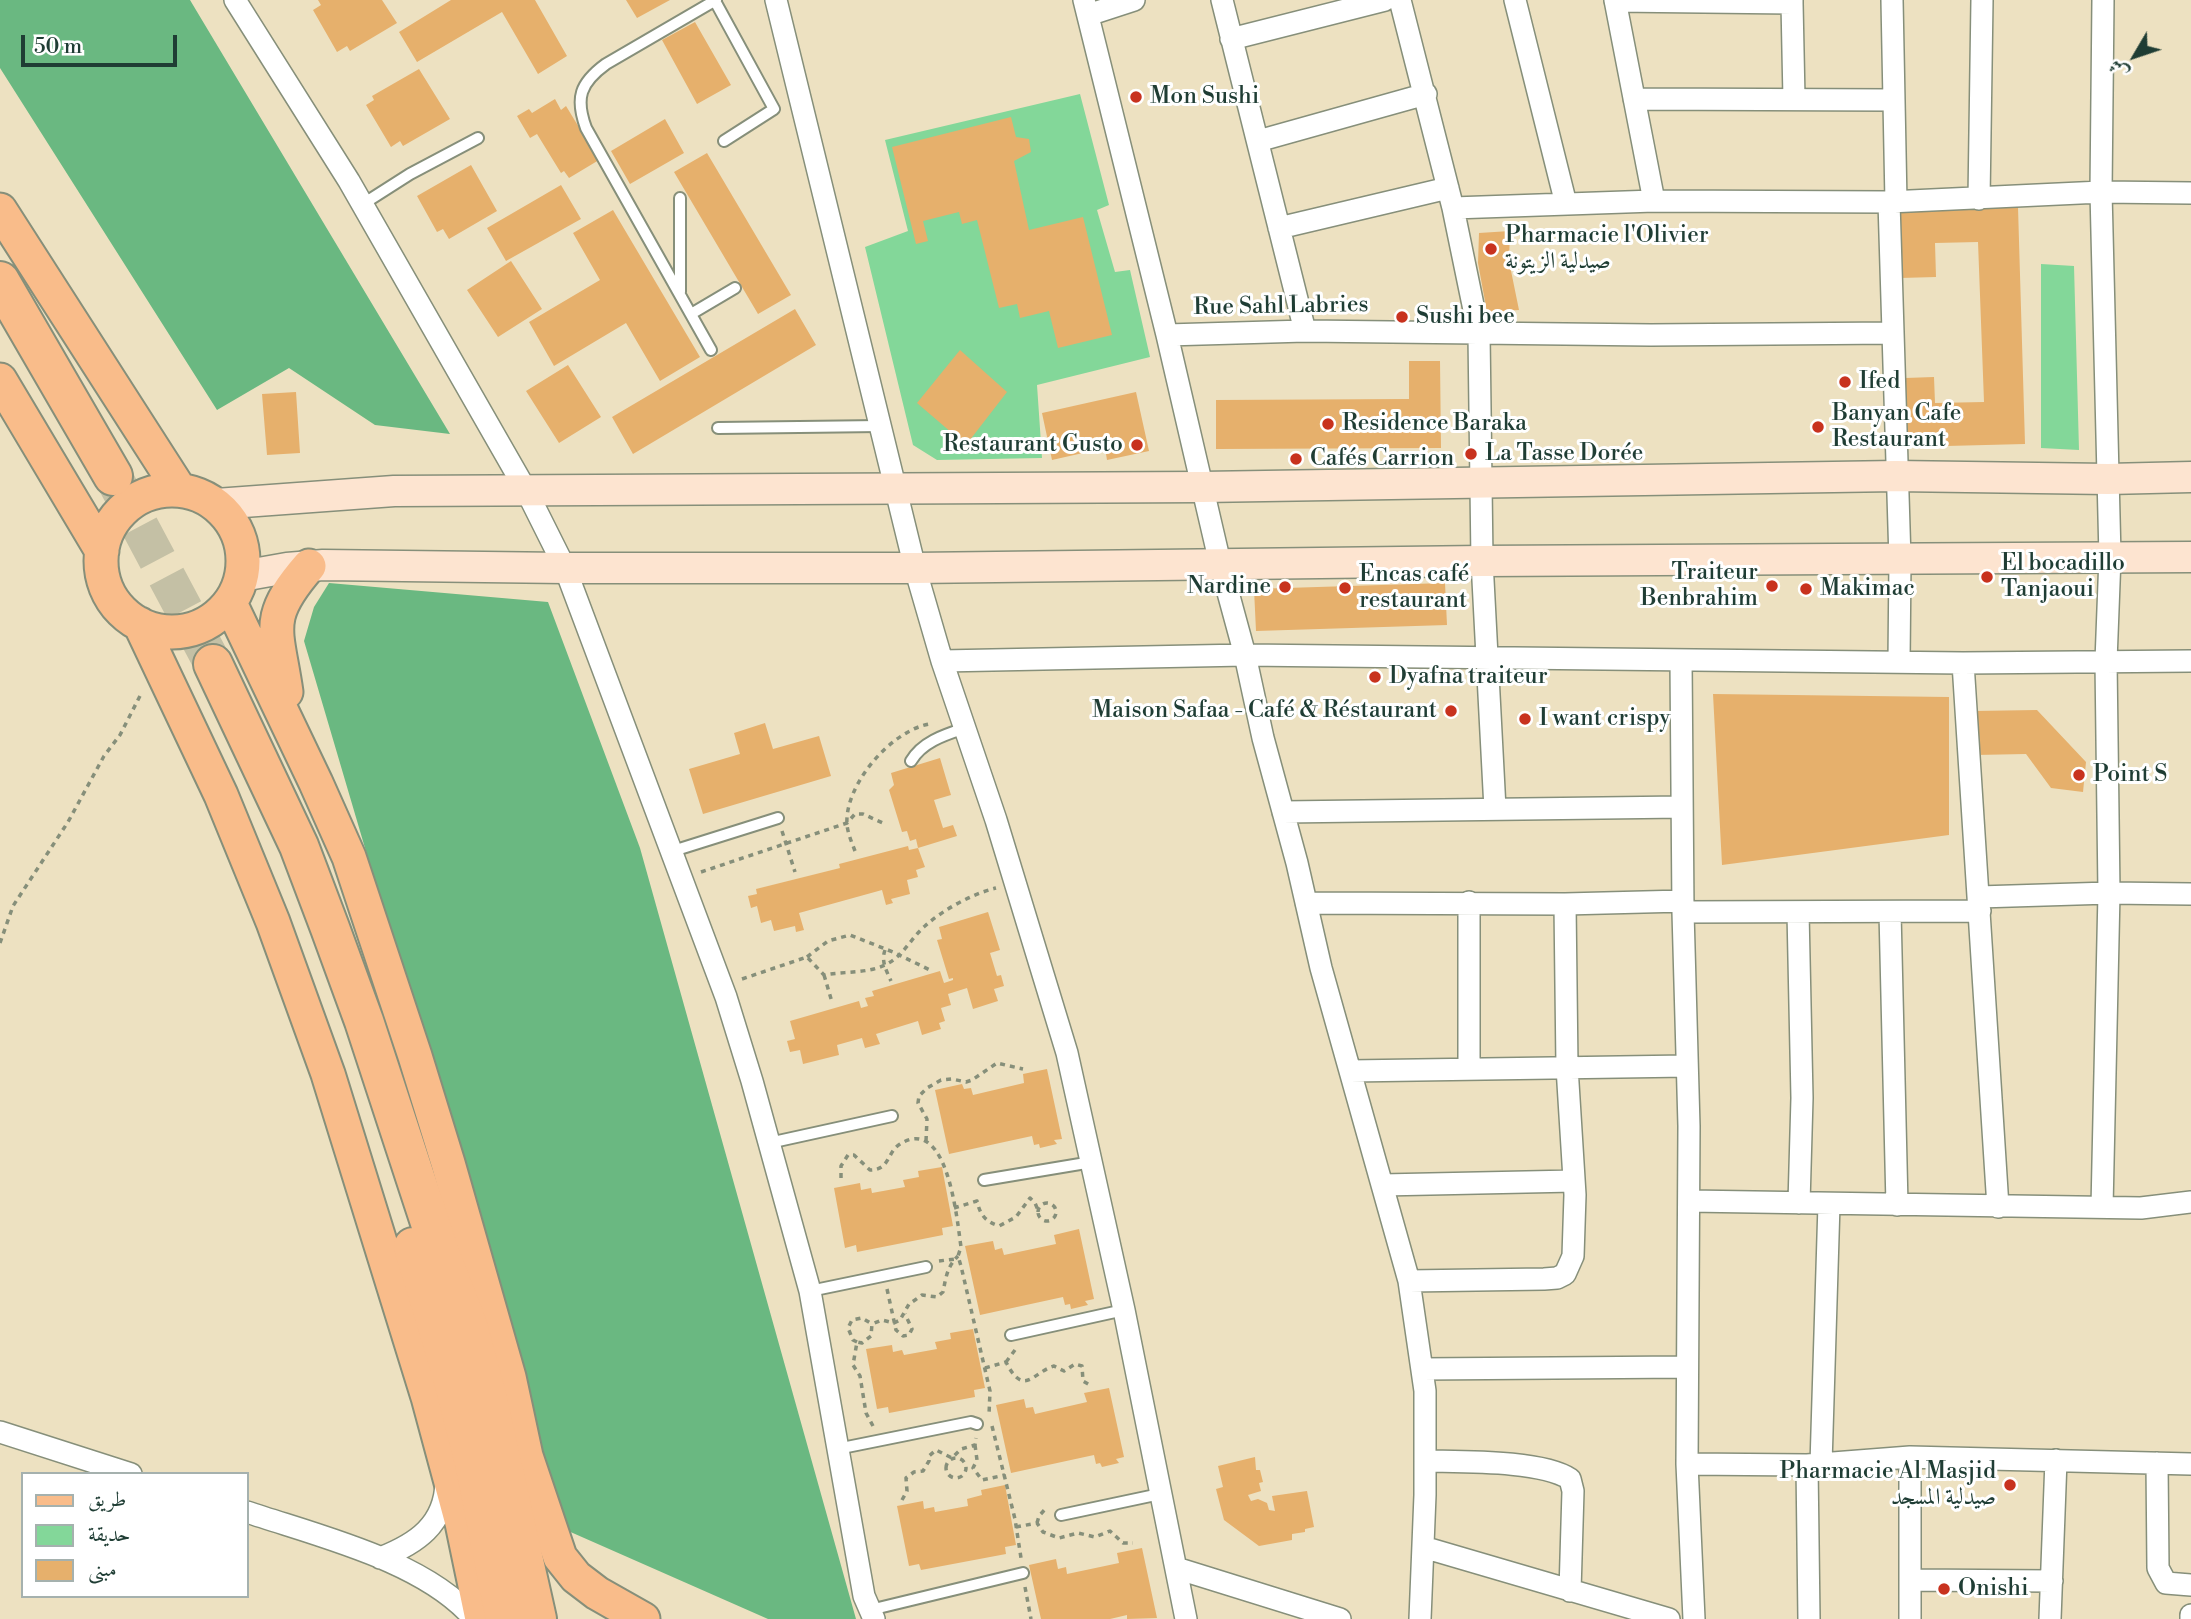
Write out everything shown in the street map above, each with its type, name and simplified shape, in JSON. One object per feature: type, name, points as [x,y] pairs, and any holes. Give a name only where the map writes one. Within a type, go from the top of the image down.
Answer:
[{"type":"highway","points":[[0,281],[106,484],[0,324]]},
{"type":"highway","points":[[188,665],[299,846],[364,1021],[440,1253],[468,1325],[487,1395],[537,1619]]},
{"type":"highway","points":[[188,665],[279,861],[321,968],[374,1120],[450,1368],[471,1449],[505,1619]]},
{"type":"highway","points":[[526,1456],[530,1508],[550,1619]]},
{"type":"main road","points":[[0,210],[179,489]]},
{"type":"main road","points":[[0,380],[102,551]]},
{"type":"main road","points":[[140,624],[164,632],[189,630],[213,620],[237,590],[244,556],[240,537],[230,519],[216,504],[199,494],[179,489],[157,491],[137,499],[120,512],[108,530],[102,551],[101,563],[106,588],[120,609],[188,665],[221,795],[273,922],[328,1074],[396,1288],[462,1523],[482,1619]]},
{"type":"main road","points":[[284,715],[287,695],[277,648],[277,616],[285,597],[309,566]]},
{"type":"main road","points":[[237,590],[284,715],[349,857],[415,1056],[509,1377],[526,1456],[560,1557],[576,1577],[643,1619]]},
{"type":"street","points":[[235,0],[363,204],[527,492],[565,568],[722,986],[769,1143],[810,1291],[864,1596],[872,1614]]},
{"type":"street","points":[[776,0],[895,489],[942,661],[957,731],[1015,883],[1067,1053],[1124,1310],[1186,1619]]},
{"type":"street","points":[[1134,0],[1086,7],[1263,738],[1350,1070],[1409,1281],[1424,1391],[1425,1461],[1420,1619]]},
{"type":"street","points":[[1222,0],[1305,331]]},
{"type":"street","points":[[1231,39],[1385,0]]},
{"type":"street","points":[[1400,0],[1451,198],[1479,334],[1482,561],[1495,809]]},
{"type":"street","points":[[1514,0],[1566,204]]},
{"type":"street","points":[[1654,201],[1615,0],[1792,1],[1794,99]]},
{"type":"street","points":[[1892,0],[1899,662]]},
{"type":"street","points":[[1979,199],[1982,0]]},
{"type":"street","points":[[2102,1207],[2109,893],[2106,661],[2110,557],[2101,192],[2104,0]]},
{"type":"street","points":[[1258,141],[1426,94]]},
{"type":"street","points":[[1634,99],[1892,100]]},
{"type":"street","points":[[1279,228],[1451,198],[1566,204],[1654,201],[1893,202],[2101,192],[2191,193]]},
{"type":"street","name":"Rue Sahl Labries","points":[[1167,335],[1305,331],[1651,335],[1894,332]]},
{"type":"street","points":[[216,504],[394,491],[1202,487],[1896,476],[2108,480],[2191,477]]},
{"type":"street","points":[[237,590],[309,566],[915,568],[1220,563],[2191,557]]},
{"type":"street","points":[[942,661],[1245,655],[1963,663],[2191,661]]},
{"type":"street","points":[[1681,660],[1683,907],[1688,1066],[1687,1465],[1693,1619]]},
{"type":"street","points":[[1963,663],[1998,1207]]},
{"type":"street","points":[[1283,812],[1682,807]]},
{"type":"street","points":[[1306,903],[1469,902],[1798,912],[1890,912],[2109,893],[2191,894]]},
{"type":"street","points":[[1469,902],[1469,1069]]},
{"type":"street","points":[[1409,1281],[1557,1278],[1565,1274],[1573,1256],[1574,1181],[1567,1068],[1565,904]]},
{"type":"street","points":[[1798,912],[1802,1098],[1799,1203]]},
{"type":"street","points":[[1890,912],[1897,1205]]},
{"type":"street","points":[[1350,1070],[1688,1066]]},
{"type":"street","points":[[1382,1185],[1574,1181]]},
{"type":"street","points":[[1689,1201],[2141,1208],[2191,1202]]},
{"type":"street","points":[[1809,1619],[1814,1464],[1829,1204]]},
{"type":"street","points":[[1422,1369],[1686,1367]]},
{"type":"street","points":[[0,1432],[125,1472]]},
{"type":"street","points":[[1687,1465],[1814,1464],[1910,1457],[2191,1464]]},
{"type":"street","points":[[1910,1457],[1910,1619]]},
{"type":"street","points":[[2050,1619],[2056,1460]]},
{"type":"street","points":[[1425,1461],[1529,1468],[1560,1472],[1570,1479],[1573,1490],[1570,1591]]},
{"type":"street","points":[[380,1558],[407,1547],[424,1535],[434,1521],[444,1497],[446,1463]]},
{"type":"street","points":[[2157,1463],[2158,1568],[2166,1583],[2191,1585]]},
{"type":"street","points":[[248,1512],[380,1558],[439,1587],[464,1607],[474,1619]]},
{"type":"street","points":[[1423,1546],[1669,1619]]},
{"type":"street","points":[[1177,1568],[1340,1619]]},
{"type":"street","points":[[1910,1580],[2052,1581]]},
{"type":"lane","points":[[711,350],[586,128],[581,114],[581,94],[589,76],[606,64],[715,0],[774,109],[724,141]]},
{"type":"lane","points":[[363,204],[410,174],[478,138]]},
{"type":"lane","points":[[680,198],[680,295]]},
{"type":"lane","points":[[691,314],[735,288]]},
{"type":"lane","points":[[718,428],[880,426]]},
{"type":"lane","points":[[911,761],[916,752],[957,731]]},
{"type":"lane","points":[[673,851],[778,818]]},
{"type":"lane","points":[[769,1143],[892,1116]]},
{"type":"lane","points":[[984,1180],[1092,1162]]},
{"type":"lane","points":[[810,1291],[926,1267]]},
{"type":"lane","points":[[1011,1335],[1124,1310]]},
{"type":"lane","points":[[837,1449],[971,1422],[977,1424]]},
{"type":"lane","points":[[1061,1515],[1160,1493]]},
{"type":"lane","points":[[872,1614],[1023,1573]]},
{"type":"path","points":[[0,943],[13,906],[68,822],[104,756],[120,735],[188,665]]},
{"type":"path","points":[[855,851],[847,822],[851,800],[862,777],[891,743],[921,725],[944,723],[957,731]]},
{"type":"path","points":[[683,879],[847,822],[855,814],[863,814],[885,824]]},
{"type":"path","points":[[778,818],[795,872]]},
{"type":"path","points":[[824,975],[873,970],[884,965],[901,956],[925,926],[951,908],[981,892],[1015,883]]},
{"type":"path","points":[[722,986],[807,957],[828,941],[850,935],[930,970]]},
{"type":"path","points":[[885,949],[884,965],[891,981]]},
{"type":"path","points":[[807,957],[824,975],[832,1002]]},
{"type":"path","points":[[926,1141],[927,1119],[918,1103],[919,1096],[927,1088],[941,1080],[972,1080],[997,1063],[1023,1069]]},
{"type":"path","points":[[841,1178],[841,1166],[848,1155],[854,1155],[870,1170],[877,1170],[887,1164],[895,1148],[904,1142],[930,1142],[944,1160],[961,1247],[945,1277],[943,1292],[937,1297],[922,1296],[909,1304],[905,1314],[894,1323],[882,1320],[872,1324]]},
{"type":"path","points":[[954,1208],[977,1201],[979,1212],[989,1223],[999,1226],[1016,1217],[1030,1198],[1043,1220],[1051,1221],[1055,1216],[1056,1210],[1050,1204],[1041,1205],[1038,1210]]},
{"type":"path","points":[[958,1255],[990,1391],[990,1416],[1016,1527],[1031,1619]]},
{"type":"path","points":[[884,1276],[894,1323],[899,1334],[909,1335],[912,1329],[905,1314]]},
{"type":"path","points":[[862,1318],[872,1324],[871,1336],[862,1343],[853,1340],[848,1328],[852,1320],[862,1318]]},
{"type":"path","points":[[858,1342],[853,1364],[860,1376],[862,1401],[874,1429],[875,1441]]},
{"type":"path","points":[[985,1367],[1006,1362],[1012,1375],[1032,1380],[1045,1368],[1054,1366],[1065,1371],[1075,1364],[1082,1366],[1083,1381],[1090,1385]]},
{"type":"path","points":[[990,1416],[977,1424],[977,1460],[972,1468],[986,1481],[1005,1475]]},
{"type":"path","points":[[902,1500],[907,1491],[906,1478],[914,1472],[923,1471],[932,1452],[942,1451],[952,1458],[958,1458],[966,1465],[965,1472],[960,1477],[950,1477],[946,1472],[947,1462],[952,1458],[961,1449],[975,1445]]},
{"type":"path","points":[[1016,1527],[1037,1523],[1044,1532],[1059,1538],[1078,1533],[1095,1537],[1110,1531],[1123,1543],[1133,1543]]},
{"type":"green space","points":[[0,0],[190,0],[450,434],[375,425],[289,368],[217,410],[0,68]]},
{"type":"green space","points":[[1080,94],[1109,205],[1097,210],[1115,272],[1130,270],[1150,357],[1037,385],[1042,458],[937,460],[913,445],[865,247],[908,231],[885,140]]},
{"type":"green space","points":[[2041,264],[2074,266],[2079,450],[2041,448]]},
{"type":"green space","points":[[329,583],[548,602],[640,848],[856,1619],[768,1619],[566,1530],[304,641],[314,607]]},
{"type":"building","points":[[318,0],[382,0],[397,23],[350,51],[347,46],[337,52],[313,10],[321,5]]},
{"type":"building","points":[[451,0],[535,0],[567,56],[538,74],[502,12],[417,62],[399,32]]},
{"type":"building","points":[[626,0],[670,0],[637,18]]},
{"type":"building","points":[[695,22],[731,85],[697,104],[662,40]]},
{"type":"building","points":[[419,69],[450,119],[403,146],[400,141],[391,147],[366,105],[374,100],[372,96]]},
{"type":"building","points":[[555,99],[561,110],[566,106],[599,160],[569,178],[564,171],[561,173],[537,134],[530,138],[517,116],[529,109],[532,113]]},
{"type":"building","points":[[1011,117],[1016,137],[1029,139],[1031,152],[1014,161],[1029,230],[1083,217],[1112,335],[1058,348],[1049,311],[1020,318],[1017,304],[999,308],[977,220],[962,224],[959,212],[923,221],[928,241],[916,244],[892,147]]},
{"type":"building","points":[[665,119],[684,153],[630,184],[611,151]]},
{"type":"building","points":[[707,153],[791,295],[758,314],[674,172]]},
{"type":"building","points":[[471,165],[497,211],[449,239],[443,229],[437,232],[417,196]]},
{"type":"building","points":[[561,185],[581,219],[506,261],[487,228]]},
{"type":"building","points":[[2018,207],[2025,444],[1907,447],[1905,378],[1934,377],[1935,403],[1984,402],[1978,242],[1935,243],[1936,277],[1900,278],[1897,210]]},
{"type":"building","points":[[613,210],[700,357],[660,381],[626,323],[554,366],[529,322],[600,280],[573,233]]},
{"type":"building","points":[[1510,231],[1509,261],[1519,310],[1487,312],[1478,263],[1479,233]]},
{"type":"building","points":[[511,261],[542,309],[498,337],[467,290]]},
{"type":"building","points":[[795,309],[816,345],[633,454],[612,417]]},
{"type":"building","points":[[960,350],[1007,392],[966,445],[917,403]]},
{"type":"building","name":"Residence Baraka","points":[[1409,361],[1440,361],[1441,448],[1216,449],[1216,400],[1409,399]]},
{"type":"building","points":[[568,365],[601,417],[559,443],[526,391]]},
{"type":"building","points":[[296,392],[300,453],[267,455],[262,394]]},
{"type":"building","points":[[1136,392],[1149,451],[1107,460],[1105,448],[1052,460],[1042,413]]},
{"type":"building","points":[[1445,583],[1447,625],[1256,631],[1254,589]]},
{"type":"building","points":[[1713,694],[1949,697],[1949,835],[1722,865]]},
{"type":"building","points":[[2037,710],[2086,762],[2083,792],[2051,788],[2026,754],[1975,755],[1974,711]]},
{"type":"building","points":[[765,723],[773,749],[819,736],[831,776],[703,814],[689,769],[740,754],[734,733]]},
{"type":"building","points":[[940,758],[951,795],[934,800],[943,828],[953,825],[957,836],[918,848],[916,839],[910,841],[907,831],[902,832],[889,790],[894,785],[891,773]]},
{"type":"building","points":[[908,846],[909,850],[918,848],[925,867],[916,870],[918,877],[907,880],[910,894],[891,899],[893,903],[886,905],[882,890],[799,913],[804,930],[796,932],[795,926],[774,931],[771,920],[761,923],[757,906],[751,908],[748,896],[757,894],[756,889],[840,868],[839,864]]},
{"type":"building","points":[[988,912],[1000,950],[990,953],[997,976],[1001,975],[1004,986],[994,989],[998,1001],[973,1009],[967,988],[948,994],[951,1005],[941,1008],[945,1021],[939,1023],[941,1029],[922,1035],[918,1021],[876,1034],[880,1044],[865,1048],[862,1038],[837,1045],[839,1055],[803,1064],[800,1050],[790,1052],[787,1041],[795,1039],[790,1021],[859,1001],[861,1008],[868,1006],[865,998],[874,996],[872,991],[940,971],[944,983],[953,980],[949,979],[937,940],[942,939],[939,927]]},
{"type":"building","points":[[1047,1069],[1062,1139],[1054,1140],[1057,1144],[1040,1148],[1039,1144],[1034,1145],[1032,1136],[949,1154],[935,1090],[962,1084],[964,1089],[971,1088],[973,1095],[1024,1083],[1023,1074]]},
{"type":"building","points":[[942,1167],[953,1226],[942,1228],[943,1235],[857,1252],[856,1245],[845,1248],[834,1188],[860,1183],[861,1190],[871,1188],[872,1193],[905,1187],[903,1180],[919,1177],[918,1171]]},
{"type":"building","points":[[1079,1229],[1094,1299],[1085,1301],[1088,1305],[1071,1309],[1070,1304],[1065,1305],[1063,1297],[980,1315],[965,1246],[993,1241],[995,1250],[1002,1248],[1004,1255],[1056,1244],[1054,1235]]},
{"type":"building","points":[[973,1329],[985,1388],[974,1390],[975,1397],[889,1413],[888,1407],[877,1409],[866,1349],[892,1345],[893,1352],[902,1350],[904,1355],[937,1349],[935,1342],[951,1339],[950,1333]]},
{"type":"building","points":[[1109,1388],[1124,1457],[1116,1459],[1119,1463],[1102,1467],[1100,1463],[1096,1464],[1094,1455],[1011,1473],[996,1405],[1024,1399],[1026,1408],[1033,1407],[1035,1414],[1087,1402],[1084,1393]]},
{"type":"building","points":[[1255,1457],[1256,1470],[1260,1470],[1263,1482],[1259,1483],[1261,1491],[1248,1495],[1251,1501],[1258,1499],[1267,1503],[1269,1510],[1275,1511],[1272,1496],[1307,1491],[1314,1527],[1292,1534],[1292,1540],[1259,1546],[1224,1520],[1216,1489],[1223,1487],[1218,1466]]},
{"type":"building","points":[[1005,1485],[1016,1545],[1005,1547],[1006,1554],[921,1570],[919,1564],[909,1566],[897,1506],[923,1501],[924,1509],[934,1507],[935,1512],[968,1506],[967,1499],[982,1495],[981,1490]]},
{"type":"building","points":[[1142,1548],[1157,1618],[1127,1619],[1127,1615],[1110,1619],[1041,1619],[1029,1565],[1056,1559],[1058,1569],[1066,1567],[1067,1574],[1119,1563],[1117,1553]]},
{"type":"tunnel","points":[[113,476],[213,664]]},
{"type":"place","name":"Mon Sushi","points":[[1136,97]]},
{"type":"place","name":"Pharmacie l'Olivier صيدلية الزيتونة","points":[[1491,249]]},
{"type":"place","name":"Sushi bee","points":[[1402,317]]},
{"type":"place","name":"Ifed","points":[[1845,382]]},
{"type":"place","name":"Residence Baraka","points":[[1328,424]]},
{"type":"place","name":"Banyan Cafe Restaurant","points":[[1818,427]]},
{"type":"place","name":"Restaurant Gusto","points":[[1137,445]]},
{"type":"place","name":"La Tasse Dorée","points":[[1471,454]]},
{"type":"place","name":"Cafés Carrion","points":[[1296,459]]},
{"type":"place","name":"El bocadillo Tanjaoui","points":[[1987,577]]},
{"type":"place","name":"Traiteur Benbrahim","points":[[1772,586]]},
{"type":"place","name":"Nardine","points":[[1285,587]]},
{"type":"place","name":"Encas café restaurant","points":[[1345,588]]},
{"type":"place","name":"Makimac","points":[[1806,589]]},
{"type":"place","name":"Dyafna traiteur","points":[[1375,677]]},
{"type":"place","name":"Maison Safaa - Café & Réstaurant","points":[[1451,711]]},
{"type":"place","name":"I want crispy","points":[[1525,719]]},
{"type":"place","name":"Point S","points":[[2079,775]]},
{"type":"place","name":"Pharmacie Al Masjid صيدلية المسجد","points":[[2010,1485]]},
{"type":"place","name":"Onishi","points":[[1944,1589]]}]
